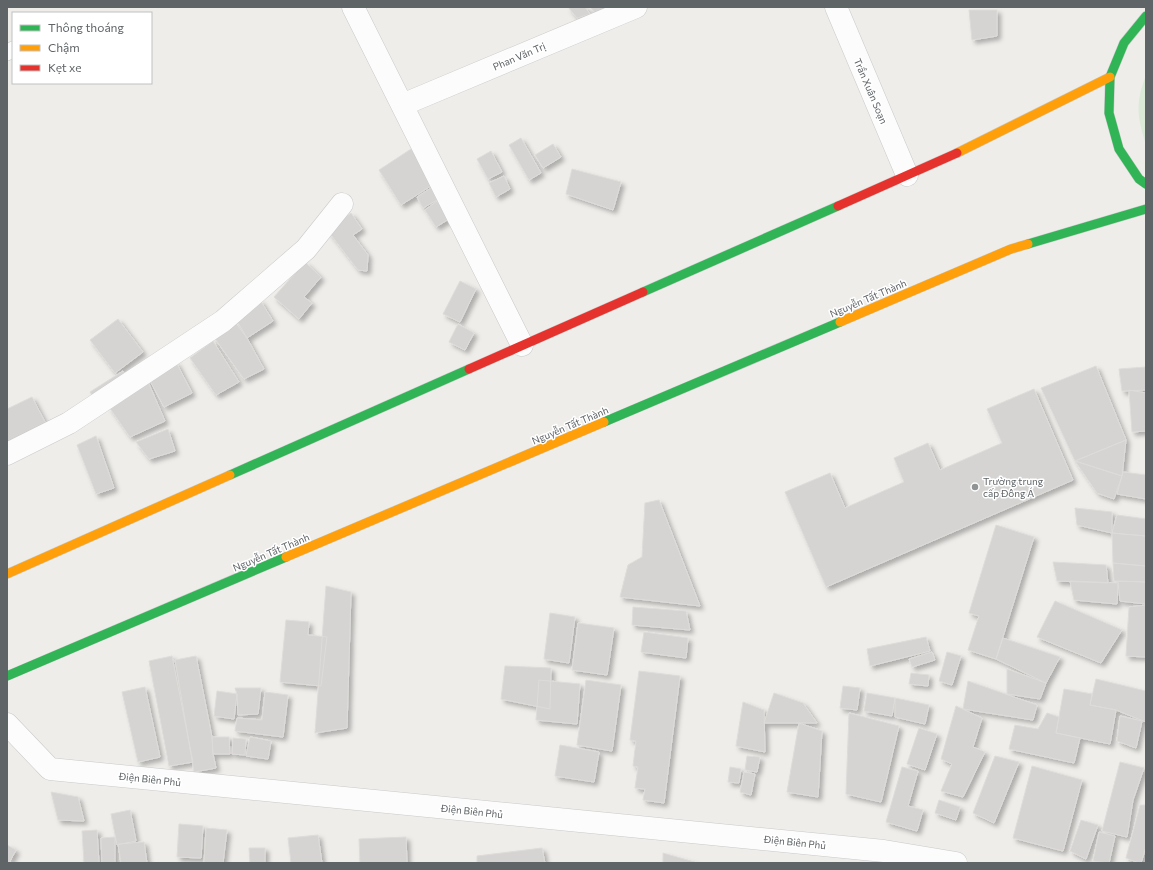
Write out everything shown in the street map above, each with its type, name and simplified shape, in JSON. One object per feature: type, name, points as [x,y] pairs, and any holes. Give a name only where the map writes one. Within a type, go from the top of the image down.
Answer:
[{"type":"main road","points":[[1146,16],[1124,42],[1110,76],[1109,113],[1119,149],[1139,179],[1146,184]]},
{"type":"main road","points":[[7,574],[964,150],[1110,76]]},
{"type":"main road","name":"Nguyễn Tất Thành","points":[[7,676],[1011,249],[1146,208]]},
{"type":"street","points":[[353,7],[522,345]]},
{"type":"street","name":"Phan Văn Trị","points":[[402,105],[636,7]]},
{"type":"street","name":"Trần Xuân Soạn","points":[[836,7],[907,175]]},
{"type":"street","points":[[7,454],[69,423],[223,321],[306,249],[342,204]]},
{"type":"street","name":"Điện Biên Phủ","points":[[7,724],[50,769],[884,851],[956,863]]},
{"type":"green space","points":[[1146,75],[1146,145],[1138,110],[1142,85]]},
{"type":"building","points":[[568,7],[585,7],[590,14],[577,18]]},
{"type":"building","points":[[590,7],[608,7],[595,13]]},
{"type":"building","points":[[969,10],[997,10],[997,36],[972,40]]},
{"type":"building","points":[[521,138],[541,173],[529,180],[509,145]]},
{"type":"building","points":[[553,144],[561,157],[543,168],[535,155]]},
{"type":"building","points":[[411,149],[434,184],[401,205],[379,170]]},
{"type":"building","points":[[491,151],[502,172],[488,179],[477,159]]},
{"type":"building","points":[[572,169],[621,182],[613,210],[566,194]]},
{"type":"building","points":[[504,176],[510,189],[496,197],[489,183]]},
{"type":"building","points":[[431,188],[437,200],[423,208],[417,197]]},
{"type":"building","points":[[437,201],[449,219],[436,227],[425,210]]},
{"type":"building","points":[[351,213],[362,229],[353,235],[368,255],[367,271],[358,270],[328,231]]},
{"type":"building","points":[[305,262],[321,277],[304,297],[312,303],[299,319],[274,297]]},
{"type":"building","points":[[460,281],[476,289],[460,322],[443,314]]},
{"type":"building","points":[[260,300],[273,321],[247,338],[234,316]]},
{"type":"building","points":[[118,319],[143,352],[115,373],[90,340]]},
{"type":"building","points":[[235,322],[247,338],[264,369],[244,379],[213,336]]},
{"type":"building","points":[[458,324],[474,333],[465,350],[449,342]]},
{"type":"building","points":[[213,341],[239,382],[216,395],[190,358]]},
{"type":"building","points":[[176,362],[192,393],[164,407],[148,377]]},
{"type":"building","points":[[1096,366],[1126,440],[1075,461],[1041,388]]},
{"type":"building","points":[[1146,367],[1146,390],[1122,391],[1119,369]]},
{"type":"building","points":[[123,371],[129,377],[96,401],[90,392]]},
{"type":"building","points":[[146,377],[165,421],[130,437],[109,407]]},
{"type":"building","name":"Trường trung cấp Đông Á","points":[[1034,389],[1073,480],[826,587],[785,492],[830,473],[845,508],[904,482],[894,458],[928,443],[940,470],[1002,443],[987,409]]},
{"type":"building","points":[[1129,390],[1146,393],[1146,431],[1132,432]]},
{"type":"building","points":[[32,397],[46,424],[7,443],[7,409]]},
{"type":"building","points":[[168,429],[175,451],[149,459],[136,442]]},
{"type":"building","points":[[96,436],[114,488],[96,494],[77,445]]},
{"type":"building","points":[[1126,440],[1122,476],[1075,461]]},
{"type":"building","points":[[1075,461],[1122,476],[1114,499],[1097,493]]},
{"type":"building","points":[[1123,472],[1146,475],[1146,499],[1117,494]]},
{"type":"building","points":[[659,500],[700,606],[620,597],[628,565],[642,557],[645,503]]},
{"type":"building","points":[[1075,508],[1112,512],[1112,533],[1077,525]]},
{"type":"building","points":[[1117,515],[1146,519],[1146,536],[1112,533]]},
{"type":"building","points":[[996,525],[1034,537],[996,659],[968,650],[979,616],[969,613]]},
{"type":"building","points":[[1112,533],[1146,536],[1146,566],[1113,563]]},
{"type":"building","points":[[1053,562],[1106,565],[1108,583],[1057,581]]},
{"type":"building","points":[[1113,563],[1146,566],[1146,582],[1114,581]]},
{"type":"building","points":[[1070,581],[1118,583],[1117,604],[1074,600]]},
{"type":"building","points":[[1118,581],[1146,582],[1146,604],[1120,601]]},
{"type":"building","points":[[326,586],[351,592],[347,728],[315,733]]},
{"type":"building","points":[[1055,601],[1122,630],[1101,663],[1037,637]]},
{"type":"building","points":[[1146,605],[1146,657],[1126,656],[1129,607]]},
{"type":"building","points":[[633,607],[686,611],[690,630],[632,625]]},
{"type":"building","points":[[550,613],[575,617],[569,663],[544,659]]},
{"type":"building","points":[[286,620],[309,622],[308,635],[327,637],[321,686],[280,682]]},
{"type":"building","points":[[578,623],[614,628],[607,675],[572,670]]},
{"type":"building","points":[[644,632],[688,638],[686,658],[641,652]]},
{"type":"building","points":[[926,637],[930,651],[870,666],[867,649]]},
{"type":"building","points":[[1003,638],[1060,657],[1046,683],[996,659]]},
{"type":"building","points":[[932,652],[935,660],[912,667],[909,659]]},
{"type":"building","points":[[947,652],[961,656],[952,685],[939,681]]},
{"type":"building","points":[[172,656],[193,762],[169,766],[149,661]]},
{"type":"building","points":[[196,656],[212,737],[216,768],[194,772],[175,660]]},
{"type":"building","points":[[505,666],[551,668],[550,709],[501,699]]},
{"type":"building","points":[[1007,669],[1046,683],[1040,699],[1007,694]]},
{"type":"building","points":[[639,671],[680,676],[664,803],[643,800],[645,789],[635,788],[638,767],[633,766],[636,741],[630,740]]},
{"type":"building","points":[[911,673],[929,675],[928,686],[909,684]]},
{"type":"building","points":[[1096,679],[1146,691],[1146,722],[1116,710],[1090,705]]},
{"type":"building","points":[[539,680],[580,684],[577,724],[536,720]]},
{"type":"building","points":[[586,680],[621,685],[612,751],[577,745]]},
{"type":"building","points":[[968,681],[1037,705],[1033,720],[963,709]]},
{"type":"building","points":[[843,686],[860,688],[857,710],[840,708]]},
{"type":"building","points":[[145,687],[160,757],[138,762],[122,692]]},
{"type":"building","points":[[235,688],[261,688],[258,714],[238,715],[237,694]]},
{"type":"building","points":[[1064,689],[1092,694],[1090,705],[1116,710],[1110,744],[1056,733]]},
{"type":"building","points":[[217,691],[237,694],[234,719],[214,716]]},
{"type":"building","points":[[265,692],[288,695],[283,737],[235,731],[237,718],[262,720]]},
{"type":"building","points":[[774,693],[803,703],[817,723],[764,723]]},
{"type":"building","points":[[867,693],[895,698],[892,716],[864,711]]},
{"type":"building","points":[[895,698],[929,705],[925,724],[895,717]]},
{"type":"building","points":[[743,702],[764,710],[765,752],[736,746]]},
{"type":"building","points":[[956,706],[982,718],[973,747],[985,752],[963,797],[941,791],[952,764],[941,759]]},
{"type":"building","points":[[849,713],[899,726],[881,802],[846,794]]},
{"type":"building","points":[[1047,713],[1059,717],[1056,733],[1080,738],[1074,763],[1009,749],[1015,725],[1038,729]]},
{"type":"building","points":[[1120,716],[1142,721],[1136,748],[1117,741]]},
{"type":"building","points":[[799,723],[822,731],[818,797],[787,792]]},
{"type":"building","points":[[919,728],[937,734],[925,770],[907,764]]},
{"type":"building","points":[[212,737],[229,737],[230,754],[213,754]]},
{"type":"building","points":[[250,737],[271,741],[268,759],[246,756]]},
{"type":"building","points":[[233,738],[246,739],[245,755],[232,754]]},
{"type":"building","points":[[560,745],[599,752],[594,782],[555,776]]},
{"type":"building","points":[[747,756],[760,757],[757,772],[745,770]]},
{"type":"building","points":[[995,756],[1019,762],[994,823],[973,813]]},
{"type":"building","points":[[1120,762],[1144,768],[1133,800],[1127,837],[1102,831]]},
{"type":"building","points":[[1032,766],[1082,780],[1063,851],[1013,838]]},
{"type":"building","points":[[730,767],[741,769],[739,783],[728,782]]},
{"type":"building","points":[[902,767],[918,771],[908,806],[923,810],[917,831],[886,822]]},
{"type":"building","points":[[744,772],[755,774],[751,795],[740,792]]},
{"type":"building","points":[[51,792],[78,797],[84,821],[58,820]]},
{"type":"building","points":[[939,800],[960,807],[956,820],[935,813]]},
{"type":"building","points":[[1140,805],[1146,805],[1146,847],[1141,863],[1139,863],[1126,858]]},
{"type":"building","points":[[130,810],[136,841],[117,845],[111,814]]},
{"type":"building","points":[[1081,820],[1098,825],[1086,859],[1070,851]]},
{"type":"building","points":[[179,824],[203,826],[201,858],[177,857]]},
{"type":"building","points":[[206,828],[227,830],[223,863],[204,863]]},
{"type":"building","points":[[97,830],[99,863],[84,863],[82,831]]},
{"type":"building","points":[[1099,832],[1115,836],[1109,863],[1093,861]]},
{"type":"building","points":[[318,835],[322,863],[291,863],[288,838]]},
{"type":"building","points":[[115,837],[115,863],[102,863],[101,838]]},
{"type":"building","points":[[406,837],[407,863],[360,863],[359,839]]},
{"type":"building","points":[[144,842],[147,863],[121,863],[118,844]]},
{"type":"building","points":[[7,845],[16,850],[9,863],[7,863]]},
{"type":"building","points":[[249,848],[265,848],[265,863],[250,863]]},
{"type":"building","points":[[542,848],[545,863],[477,863],[477,856]]},
{"type":"building","points":[[663,853],[698,863],[663,863]]},
{"type":"traffic: fast","points":[[1146,16],[1124,43],[1110,77],[1109,113],[1119,149],[1139,179],[1146,184]]},
{"type":"traffic: fast","points":[[643,292],[838,206]]},
{"type":"traffic: fast","points":[[1028,244],[1146,209]]},
{"type":"traffic: fast","points":[[604,422],[840,322]]},
{"type":"traffic: fast","points":[[230,475],[469,369]]},
{"type":"traffic: fast","points":[[7,676],[286,557]]},
{"type":"traffic: slow","points":[[957,153],[1110,77]]},
{"type":"traffic: slow","points":[[840,322],[1011,249],[1028,244]]},
{"type":"traffic: slow","points":[[286,557],[604,422]]},
{"type":"traffic: slow","points":[[7,574],[230,475]]},
{"type":"traffic: jam","points":[[838,206],[957,153]]},
{"type":"traffic: jam","points":[[469,369],[643,292]]},
{"type":"place","name":"Trường trung cấp Đông Á","points":[[975,487]]}]
